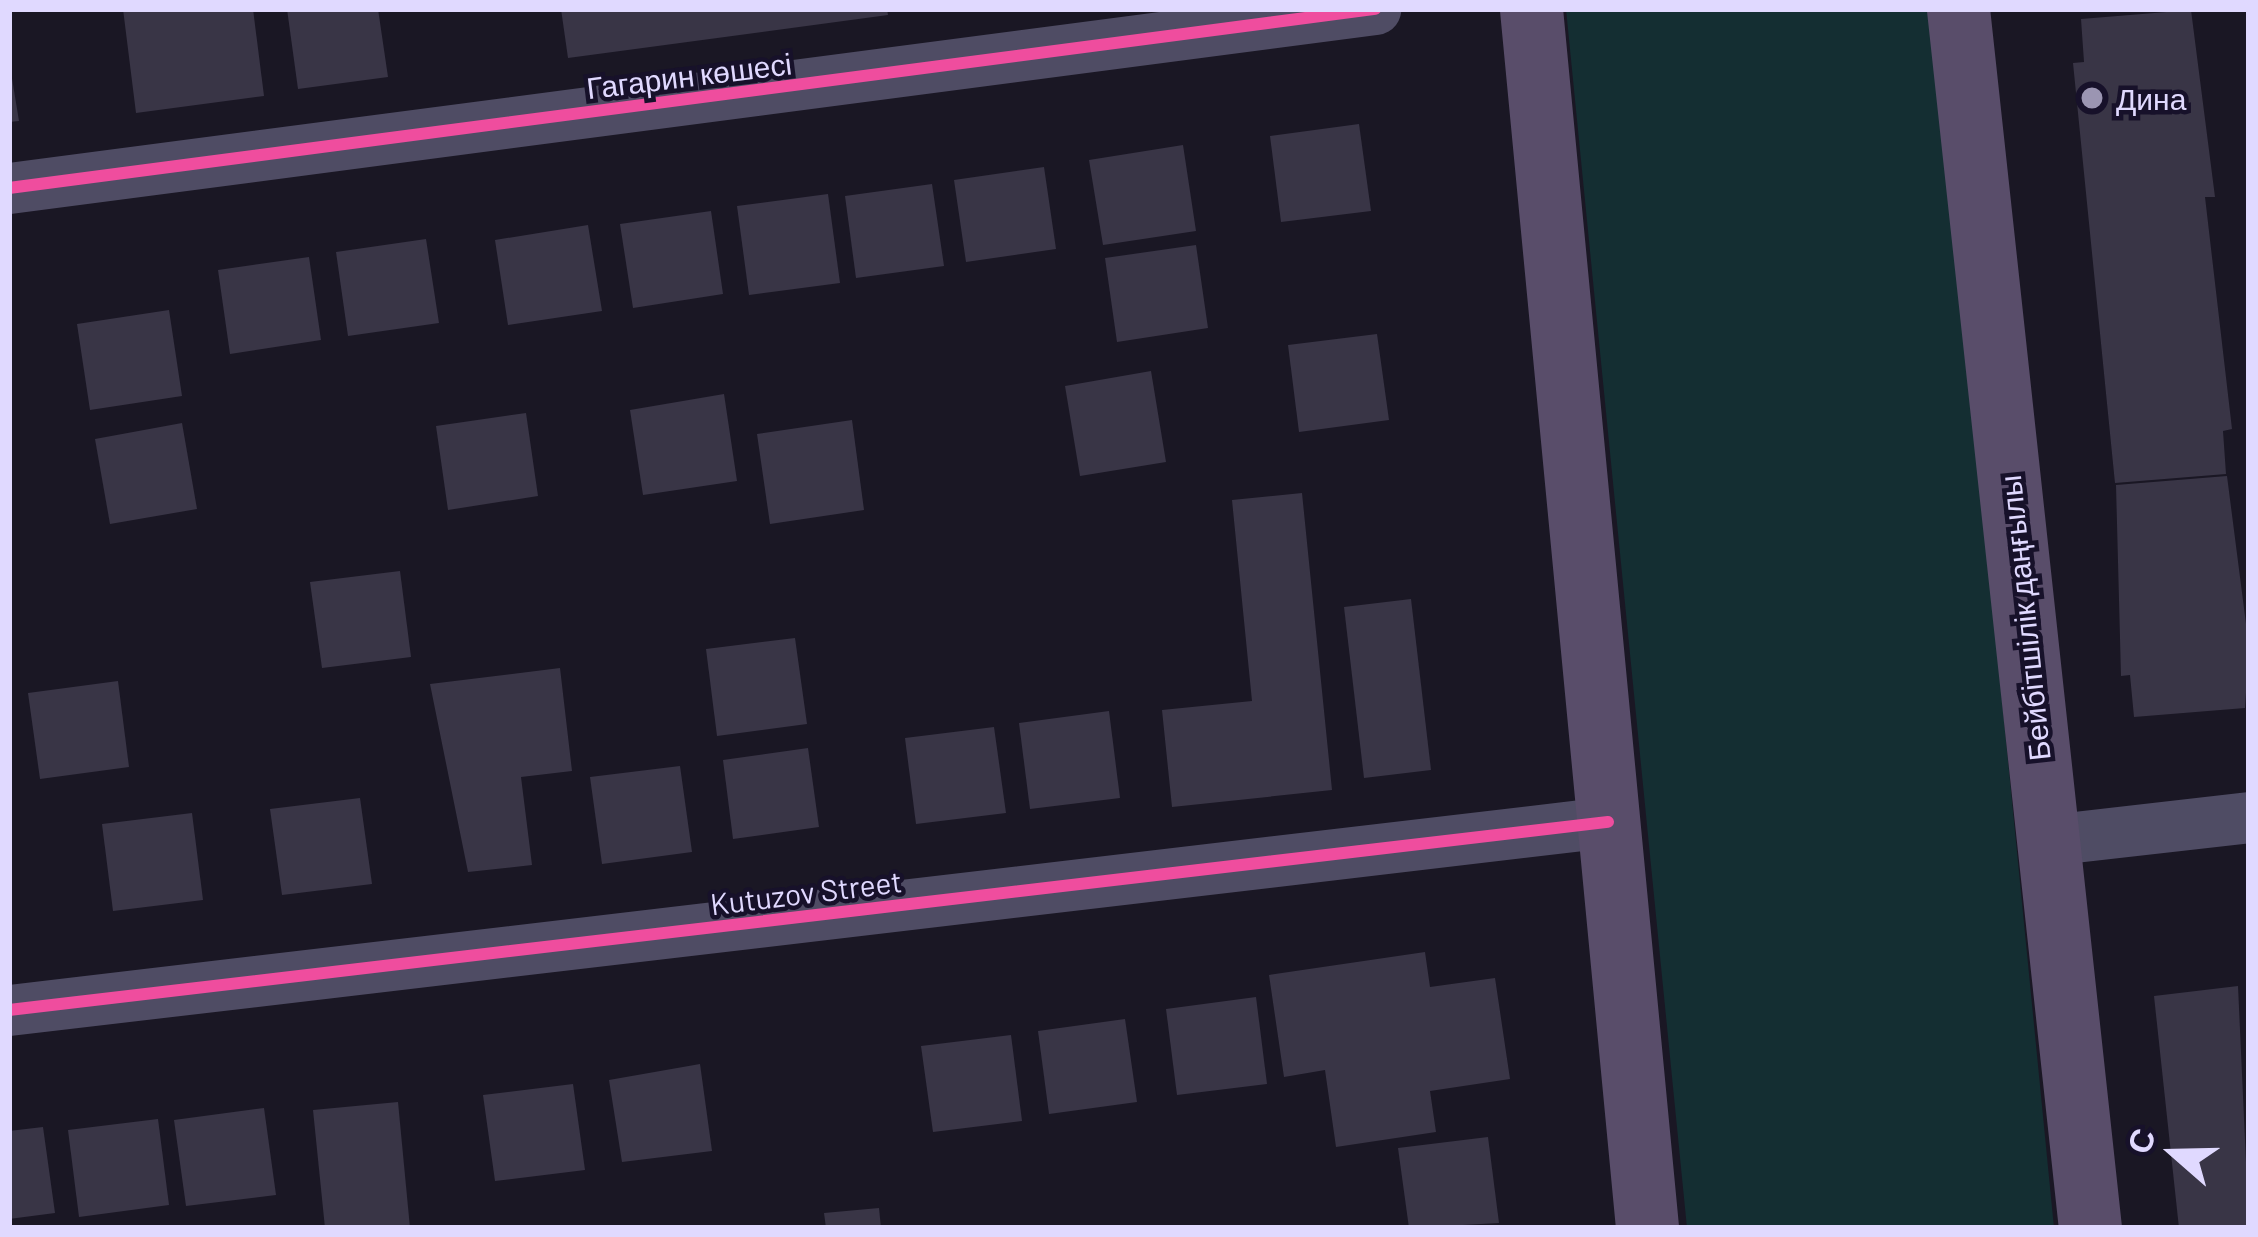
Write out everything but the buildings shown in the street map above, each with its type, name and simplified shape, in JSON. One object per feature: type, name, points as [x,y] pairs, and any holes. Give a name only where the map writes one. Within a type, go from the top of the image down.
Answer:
[{"type":"main road","points":[[1531,9],[1647,1228]]},
{"type":"main road","name":"Бейбітшілік даңғылы","points":[[1958,9],[2090,1228]]},
{"type":"street","name":"Гагарин көшесі","points":[[9,188],[1376,9]]},
{"type":"street","points":[[2048,840],[2249,817]]},
{"type":"street","name":"Kutuzov Street","points":[[9,1010],[1608,822]]},
{"type":"green space","points":[[1566,9],[1934,9],[2054,1228],[1687,1228]]},
{"type":"cycle path","points":[[9,188],[1375,9]]},
{"type":"cycle path","points":[[9,1010],[1608,822]]},
{"type":"place","name":"Дина","points":[[2092,98]]}]
